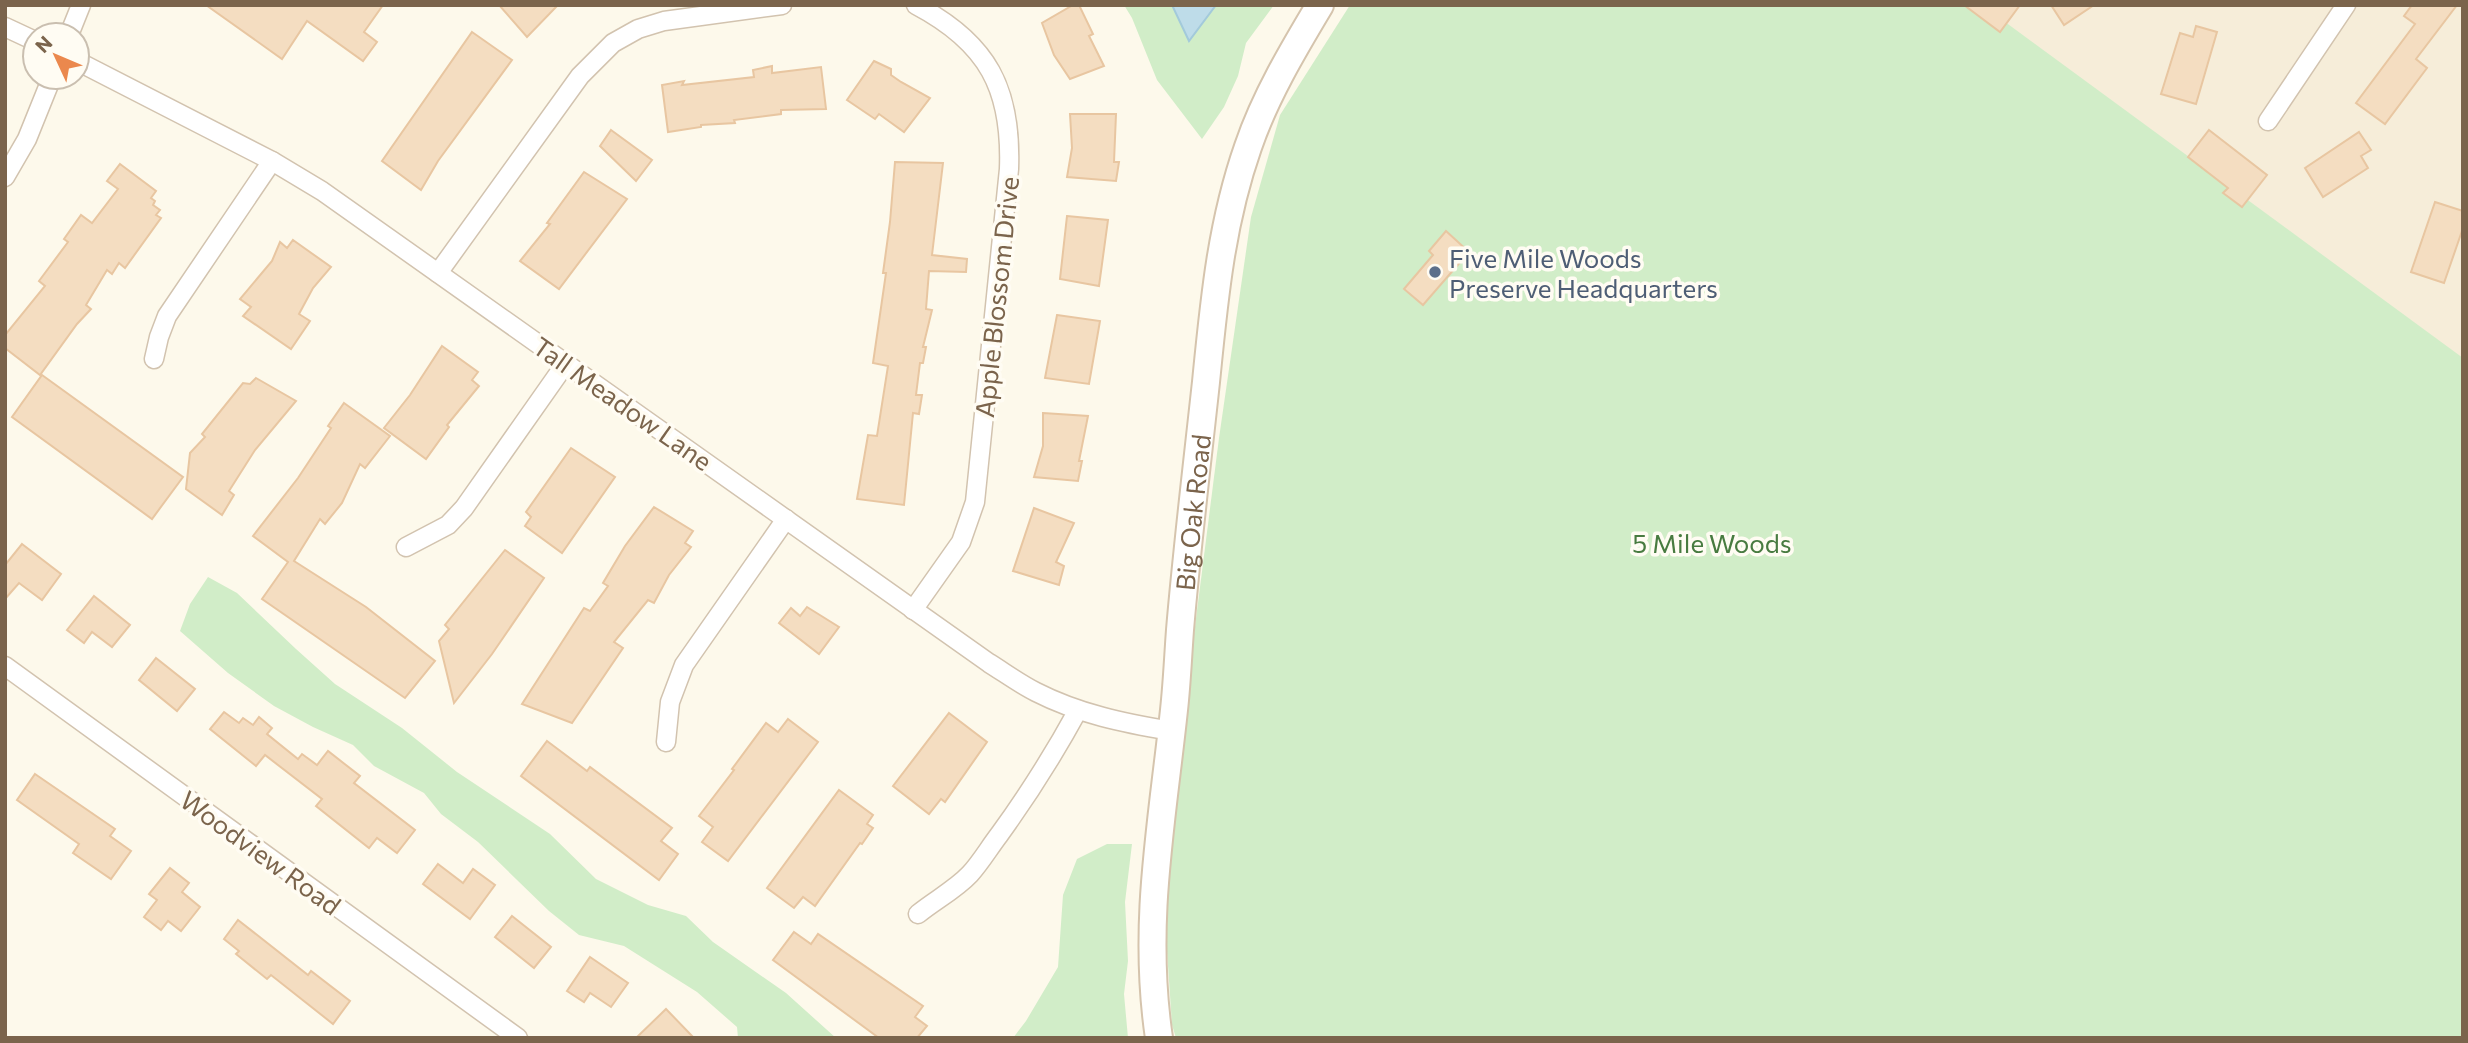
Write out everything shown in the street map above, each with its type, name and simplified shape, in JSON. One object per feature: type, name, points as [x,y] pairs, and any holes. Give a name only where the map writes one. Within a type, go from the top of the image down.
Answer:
[{"type":"street","points":[[438,273],[580,76],[613,43],[638,29],[664,21],[782,5]]},
{"type":"street","name":"Apple Blossom Drive","points":[[913,610],[961,542],[975,502],[1009,169],[1010,134],[1007,114],[996,82],[985,61],[964,37],[939,17],[916,5]]},
{"type":"street","name":"Big Oak Road","points":[[1159,1038],[1153,998],[1151,924],[1219,258],[1229,211],[1249,145],[1279,77],[1321,5]]},
{"type":"street","points":[[2267,121],[2346,5]]},
{"type":"street","points":[[5,27],[21,34]]},
{"type":"street","name":"Tall Meadow Lane","points":[[91,68],[272,161],[322,191],[913,610],[1035,692],[1078,710],[1171,732]]},
{"type":"street","points":[[5,177],[26,139],[46,91]]},
{"type":"street","points":[[154,359],[167,316],[272,161]]},
{"type":"street","points":[[406,547],[448,525],[464,508],[566,363]]},
{"type":"street","points":[[666,742],[670,702],[684,665],[786,519]]},
{"type":"street","name":"Woodview Road","points":[[5,666],[518,1038]]},
{"type":"street","points":[[918,914],[956,887],[970,873],[1023,802],[1058,748],[1078,710]]},
{"type":"shaded area","points":[[1921,5],[2463,5],[2463,402]]},
{"type":"green space","points":[[1124,5],[1274,5],[1246,43],[1238,76],[1224,107],[1202,139],[1157,80]]},
{"type":"green space","name":"5 Mile Woods","points":[[1350,5],[1982,5],[2463,358],[2463,1038],[1176,1038],[1172,1025],[1165,921],[1173,799],[1219,438],[1251,217],[1280,115]]},
{"type":"green space","points":[[208,577],[237,593],[335,684],[402,728],[457,772],[550,834],[596,879],[648,905],[686,916],[713,942],[786,993],[836,1038],[738,1038],[737,1027],[697,992],[624,946],[579,935],[549,911],[478,842],[441,814],[424,793],[374,766],[353,745],[274,706],[228,673],[180,631],[190,604]]},
{"type":"green space","points":[[1107,844],[1132,844],[1125,902],[1128,961],[1124,994],[1128,1038],[1013,1038],[1058,967],[1063,895],[1077,859]]},
{"type":"water","points":[[1172,5],[1216,5],[1189,41]]},
{"type":"building","points":[[206,5],[383,5],[364,32],[377,42],[363,61],[307,21],[282,59]]},
{"type":"building","points":[[499,5],[558,5],[527,37]]},
{"type":"building","points":[[1073,5],[1079,5],[1093,34],[1089,36],[1104,66],[1070,79],[1054,55],[1042,23]]},
{"type":"building","points":[[1964,5],[2020,5],[2000,32]]},
{"type":"building","points":[[2051,5],[2094,5],[2064,25]]},
{"type":"building","points":[[2412,5],[2457,5],[2416,59],[2427,68],[2385,124],[2356,103],[2415,24],[2404,16]]},
{"type":"building","points":[[2196,26],[2217,32],[2196,104],[2161,94],[2180,33],[2193,37]]},
{"type":"building","points":[[472,32],[512,60],[438,161],[421,190],[382,161]]},
{"type":"building","points":[[874,61],[891,69],[891,75],[930,98],[904,132],[879,114],[875,119],[847,100]]},
{"type":"building","points":[[772,66],[772,73],[821,67],[826,109],[781,110],[781,114],[734,120],[735,123],[701,125],[668,132],[662,85],[754,77],[753,70]]},
{"type":"building","points":[[1070,114],[1116,114],[1114,162],[1119,162],[1116,181],[1067,177],[1072,148]]},
{"type":"building","points":[[611,130],[652,160],[636,181],[600,146]]},
{"type":"building","points":[[2209,130],[2267,175],[2242,207],[2223,193],[2228,188],[2188,157]]},
{"type":"building","points":[[2359,132],[2371,150],[2361,156],[2368,168],[2323,197],[2305,168]]},
{"type":"building","points":[[895,162],[943,163],[932,255],[967,259],[966,272],[929,271],[926,309],[932,310],[923,347],[926,347],[923,363],[920,363],[916,395],[922,395],[919,414],[913,413],[904,505],[857,499],[868,435],[877,436],[888,366],[873,363],[886,273],[883,273]]},
{"type":"building","points":[[120,164],[156,191],[151,198],[155,201],[153,205],[160,210],[156,215],[161,218],[125,268],[119,263],[112,274],[107,270],[86,305],[91,309],[40,375],[5,348],[5,335],[45,286],[39,281],[68,242],[64,239],[81,215],[92,223],[118,189],[107,181]]},
{"type":"building","points":[[584,172],[627,199],[559,289],[520,261],[550,224],[547,223]]},
{"type":"building","points":[[2435,202],[2463,211],[2463,228],[2444,283],[2411,272]]},
{"type":"building","points":[[1067,216],[1108,220],[1099,286],[1060,279]]},
{"type":"building","name":"Five Mile Woods Preserve Headquarters","points":[[1446,231],[1469,252],[1423,305],[1404,289],[1433,255],[1429,251]]},
{"type":"building","points":[[293,240],[331,267],[313,288],[299,314],[310,321],[291,349],[243,316],[251,307],[240,299],[272,261],[280,242],[287,248]]},
{"type":"building","points":[[1057,315],[1100,321],[1089,384],[1045,378]]},
{"type":"building","points":[[442,346],[478,372],[472,380],[479,386],[447,425],[449,427],[426,459],[384,428],[410,395]]},
{"type":"building","points":[[42,375],[183,477],[152,519],[12,417]]},
{"type":"building","points":[[256,378],[296,401],[255,450],[229,491],[234,495],[222,515],[186,489],[190,453],[205,437],[202,434],[243,383],[250,384]]},
{"type":"building","points":[[344,403],[390,436],[365,468],[360,464],[342,503],[325,524],[320,519],[294,561],[366,607],[435,661],[405,698],[262,599],[288,562],[253,536],[298,478]]},
{"type":"building","points":[[1043,413],[1088,416],[1078,481],[1034,477],[1043,446]]},
{"type":"building","points":[[571,448],[615,477],[562,553],[525,526],[531,517],[526,512]]},
{"type":"building","points":[[654,507],[693,531],[685,543],[691,547],[669,575],[654,603],[648,600],[614,642],[623,648],[572,723],[522,704],[584,608],[590,611],[608,586],[603,583],[625,546]]},
{"type":"building","points":[[1034,508],[1074,523],[1056,562],[1064,566],[1059,585],[1013,571]]},
{"type":"building","points":[[22,544],[61,574],[42,600],[19,583],[5,599],[5,565]]},
{"type":"building","points":[[505,550],[544,578],[492,654],[454,703],[439,641],[449,629],[445,625]]},
{"type":"building","points":[[94,596],[130,625],[112,647],[92,632],[84,643],[67,630]]},
{"type":"building","points":[[807,607],[839,627],[819,654],[779,623],[791,608],[800,616]]},
{"type":"building","points":[[156,658],[195,689],[177,711],[139,680]]},
{"type":"building","points":[[224,712],[239,723],[243,718],[253,725],[259,717],[272,728],[267,734],[298,759],[302,754],[317,765],[328,751],[360,776],[354,783],[415,830],[397,853],[377,838],[369,848],[316,806],[322,799],[265,755],[256,766],[210,729]]},
{"type":"building","points":[[949,713],[987,742],[945,802],[941,799],[929,814],[893,786]]},
{"type":"building","points":[[788,719],[818,742],[728,861],[702,842],[713,827],[699,816],[766,723],[778,732]]},
{"type":"building","points":[[547,741],[587,771],[590,767],[672,828],[661,841],[678,854],[659,880],[521,776]]},
{"type":"building","points":[[35,774],[115,829],[110,836],[131,851],[111,879],[73,853],[79,844],[17,800]]},
{"type":"building","points":[[839,790],[873,815],[867,824],[873,828],[815,906],[803,897],[794,908],[767,888]]},
{"type":"building","points":[[438,864],[463,883],[473,869],[495,885],[470,919],[423,884]]},
{"type":"building","points":[[170,868],[189,883],[182,892],[200,907],[181,931],[168,921],[161,930],[144,917],[157,900],[149,894]]},
{"type":"building","points":[[512,916],[551,947],[534,968],[495,937]]},
{"type":"building","points":[[238,920],[308,975],[311,971],[350,1001],[333,1024],[271,975],[267,979],[236,954],[239,951],[224,939]]},
{"type":"building","points":[[794,932],[811,944],[818,934],[923,1006],[915,1017],[927,1026],[917,1038],[879,1038],[773,960]]},
{"type":"building","points":[[590,957],[628,983],[611,1007],[590,993],[584,1002],[567,991]]},
{"type":"building","points":[[666,1009],[694,1038],[636,1038]]},
{"type":"place","name":"Five Mile Woods Preserve Headquarters","points":[[1435,272]]}]
